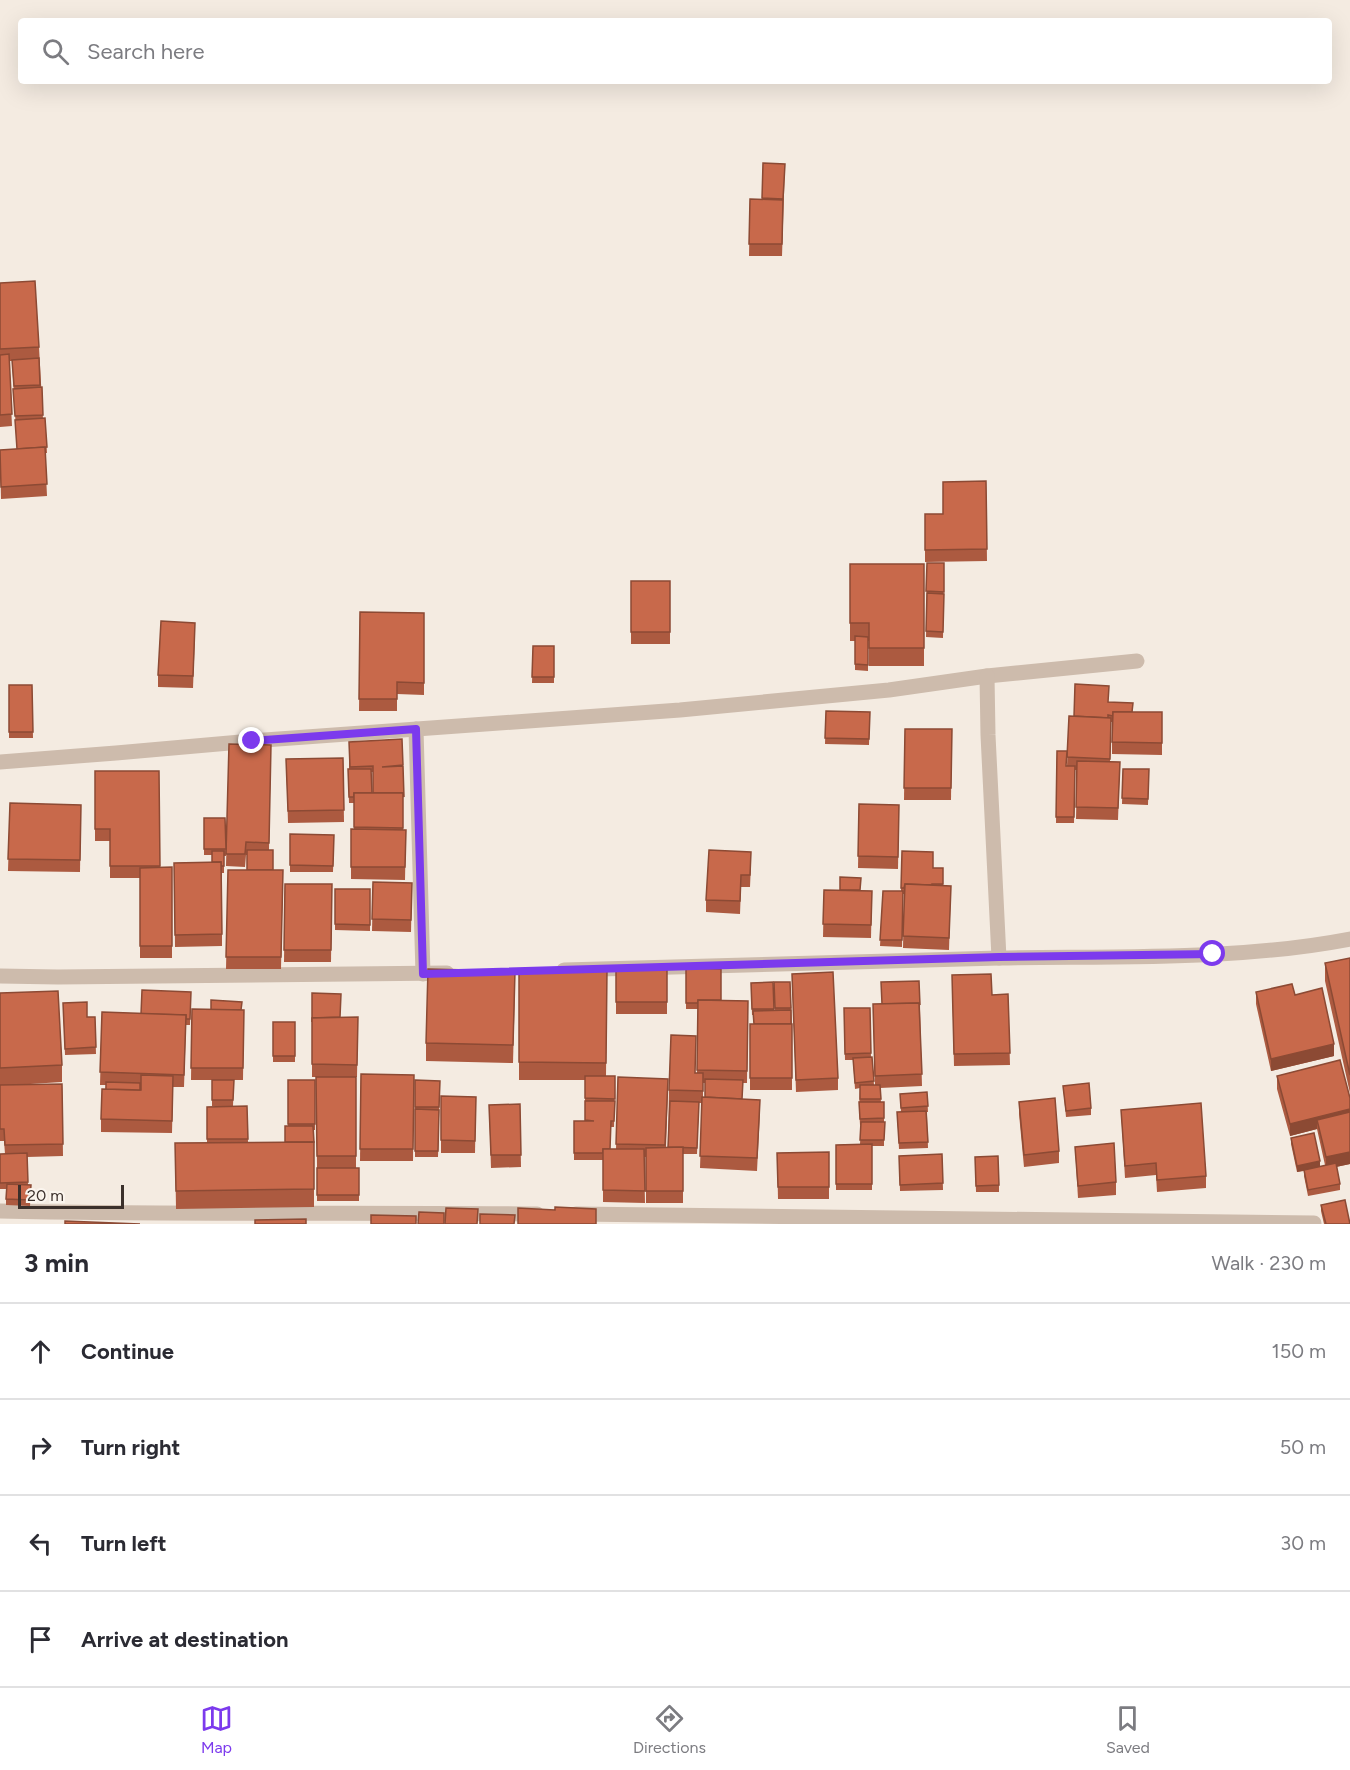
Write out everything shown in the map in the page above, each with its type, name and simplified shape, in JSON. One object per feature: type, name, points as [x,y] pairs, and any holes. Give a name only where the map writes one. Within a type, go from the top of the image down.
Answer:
[{"type":"street","points":[[0,762],[680,710],[889,690],[987,676],[1137,661]]},
{"type":"street","points":[[987,676],[999,957]]},
{"type":"street","points":[[416,729],[423,974]]},
{"type":"street","points":[[552,970],[999,957],[1213,954],[1331,943],[1350,939]]},
{"type":"street","points":[[0,976],[458,973]]},
{"type":"street","points":[[0,1211],[135,1214],[302,1212],[555,1214],[1314,1223]]},
{"type":"building","points":[[763,163],[785,164],[783,199],[762,198]]},
{"type":"building","points":[[750,199],[783,200],[782,244],[749,244]]},
{"type":"building","points":[[35,281],[39,347],[0,349],[0,283]]},
{"type":"building","points":[[9,354],[12,414],[0,415],[0,355]]},
{"type":"building","points":[[39,358],[40,385],[14,386],[12,360]]},
{"type":"building","points":[[42,387],[43,415],[15,416],[13,389]]},
{"type":"building","points":[[45,418],[47,447],[17,449],[15,420]]},
{"type":"building","points":[[45,447],[47,484],[1,487],[0,450]]},
{"type":"building","points":[[986,481],[987,549],[925,550],[925,514],[943,514],[943,482]]},
{"type":"building","points":[[927,563],[944,563],[944,592],[926,591]]},
{"type":"building","points":[[850,564],[924,564],[924,648],[869,648],[869,623],[850,623]]},
{"type":"building","points":[[631,581],[670,581],[670,632],[631,632]]},
{"type":"building","points":[[927,593],[944,594],[943,632],[926,631]]},
{"type":"building","points":[[360,612],[424,613],[424,683],[397,682],[397,699],[359,699]]},
{"type":"building","points":[[161,621],[195,623],[193,676],[158,675]]},
{"type":"building","points":[[855,636],[868,637],[868,665],[855,664]]},
{"type":"building","points":[[533,646],[554,646],[554,677],[532,677]]},
{"type":"building","points":[[1075,684],[1109,686],[1108,702],[1133,703],[1132,712],[1113,712],[1113,716],[1108,715],[1108,718],[1074,716]]},
{"type":"building","points":[[9,685],[32,685],[33,732],[9,732]]},
{"type":"building","points":[[826,711],[870,712],[869,739],[825,738]]},
{"type":"building","points":[[1113,712],[1162,712],[1162,743],[1112,742]]},
{"type":"building","points":[[1069,716],[1111,718],[1110,759],[1067,757]]},
{"type":"building","points":[[905,729],[952,729],[951,788],[904,788]]},
{"type":"building","points":[[402,739],[403,765],[382,767],[403,766],[404,797],[403,793],[373,793],[373,766],[350,767],[349,742]]},
{"type":"building","points":[[229,744],[271,745],[269,843],[246,842],[245,854],[226,854]]},
{"type":"building","points":[[1057,751],[1067,751],[1066,766],[1075,766],[1074,817],[1056,817]]},
{"type":"building","points":[[343,758],[344,810],[288,811],[286,759]]},
{"type":"building","points":[[1077,761],[1120,762],[1118,808],[1076,807]]},
{"type":"building","points":[[348,769],[371,769],[372,793],[354,793],[354,797],[349,797]]},
{"type":"building","points":[[1123,769],[1149,769],[1148,799],[1122,798]]},
{"type":"building","points":[[95,771],[159,771],[160,866],[110,866],[110,829],[95,829]]},
{"type":"building","points":[[354,793],[403,793],[403,828],[354,827]]},
{"type":"building","points":[[10,803],[81,805],[80,860],[8,859]]},
{"type":"building","points":[[859,804],[899,805],[898,857],[858,856]]},
{"type":"building","points":[[204,818],[225,818],[226,849],[204,849]]},
{"type":"building","points":[[351,829],[406,830],[405,867],[351,867]]},
{"type":"building","points":[[290,834],[334,835],[333,866],[290,865]]},
{"type":"building","points":[[247,850],[273,850],[273,870],[247,870]]},
{"type":"building","points":[[709,850],[751,852],[750,875],[741,875],[740,901],[706,900]]},
{"type":"building","points":[[212,851],[224,851],[224,866],[221,866],[221,862],[212,862]]},
{"type":"building","points":[[902,851],[933,852],[933,868],[943,868],[943,884],[905,884],[904,888],[901,888]]},
{"type":"building","points":[[221,862],[222,934],[175,935],[174,863]]},
{"type":"building","points":[[172,867],[172,946],[140,946],[140,868]]},
{"type":"building","points":[[228,870],[283,870],[281,957],[226,957]]},
{"type":"building","points":[[840,877],[861,878],[860,890],[840,890]]},
{"type":"building","points":[[373,882],[412,883],[411,920],[372,919]]},
{"type":"building","points":[[285,884],[332,884],[331,950],[284,950]]},
{"type":"building","points":[[905,884],[951,886],[949,938],[903,936]]},
{"type":"building","points":[[335,889],[370,889],[370,925],[335,924]]},
{"type":"building","points":[[824,890],[872,891],[871,925],[823,924]]},
{"type":"building","points":[[883,891],[903,891],[902,940],[880,940]]},
{"type":"building","points":[[1350,958],[1350,1075],[1325,963]]},
{"type":"building","points":[[616,967],[667,967],[667,1002],[616,1002]]},
{"type":"building","points":[[686,968],[721,969],[721,1000],[698,1000],[698,1003],[686,1003]]},
{"type":"building","points":[[428,969],[515,971],[513,1045],[426,1043]]},
{"type":"building","points":[[519,969],[607,970],[606,1063],[519,1062]]},
{"type":"building","points":[[833,972],[838,1078],[796,1080],[792,974]]},
{"type":"building","points":[[991,974],[992,995],[1008,994],[1010,1053],[954,1054],[952,975]]},
{"type":"building","points":[[919,981],[920,1005],[919,1003],[882,1004],[881,982]]},
{"type":"building","points":[[773,982],[774,1009],[752,1009],[751,983]]},
{"type":"building","points":[[774,982],[790,982],[791,1008],[775,1008]]},
{"type":"building","points":[[1292,984],[1295,995],[1322,988],[1334,1044],[1271,1059],[1256,992]]},
{"type":"building","points":[[142,990],[191,992],[190,1019],[186,1019],[186,1015],[141,1014]]},
{"type":"building","points":[[58,991],[62,1065],[0,1068],[0,993]]},
{"type":"building","points":[[312,993],[341,994],[340,1017],[312,1018]]},
{"type":"building","points":[[211,1000],[242,1002],[241,1010],[211,1010]]},
{"type":"building","points":[[698,1000],[748,1001],[747,1071],[697,1070]]},
{"type":"building","points":[[87,1002],[87,1017],[95,1017],[96,1047],[65,1049],[63,1003]]},
{"type":"building","points":[[919,1003],[922,1074],[875,1076],[873,1004]]},
{"type":"building","points":[[844,1008],[870,1008],[871,1053],[845,1054]]},
{"type":"building","points":[[192,1009],[244,1010],[243,1068],[191,1068]]},
{"type":"building","points":[[791,1010],[791,1024],[754,1024],[753,1011]]},
{"type":"building","points":[[102,1012],[186,1015],[184,1075],[100,1072]]},
{"type":"building","points":[[358,1017],[357,1065],[312,1064],[312,1018]]},
{"type":"building","points":[[273,1022],[295,1022],[295,1056],[273,1056]]},
{"type":"building","points":[[750,1024],[792,1024],[792,1078],[750,1078]]},
{"type":"building","points":[[671,1035],[696,1036],[695,1073],[703,1073],[703,1091],[669,1090]]},
{"type":"building","points":[[872,1057],[874,1081],[855,1083],[853,1058]]},
{"type":"building","points":[[1340,1060],[1350,1098],[1350,1109],[1290,1124],[1277,1076]]},
{"type":"building","points":[[361,1074],[414,1075],[413,1149],[360,1149]]},
{"type":"building","points":[[141,1075],[173,1076],[172,1121],[101,1119],[102,1089],[141,1090]]},
{"type":"building","points":[[585,1076],[615,1076],[615,1099],[585,1098]]},
{"type":"building","points":[[316,1077],[356,1077],[356,1156],[317,1156]]},
{"type":"building","points":[[618,1077],[668,1079],[665,1145],[616,1144]]},
{"type":"building","points":[[705,1079],[743,1080],[742,1099],[705,1097]]},
{"type":"building","points":[[212,1080],[234,1080],[233,1100],[212,1100]]},
{"type":"building","points":[[288,1080],[315,1080],[315,1124],[288,1124]]},
{"type":"building","points":[[415,1080],[440,1081],[439,1107],[415,1107]]},
{"type":"building","points":[[106,1082],[140,1083],[140,1090],[106,1089]]},
{"type":"building","points":[[1089,1083],[1091,1108],[1066,1111],[1063,1086]]},
{"type":"building","points":[[62,1084],[63,1144],[5,1145],[4,1129],[0,1129],[0,1085]]},
{"type":"building","points":[[860,1085],[880,1085],[881,1099],[860,1099]]},
{"type":"building","points":[[927,1092],[928,1106],[901,1108],[900,1094]]},
{"type":"building","points":[[441,1096],[476,1097],[475,1141],[441,1140]]},
{"type":"building","points":[[702,1097],[760,1100],[757,1158],[700,1156]]},
{"type":"building","points":[[1055,1098],[1059,1151],[1024,1155],[1019,1102]]},
{"type":"building","points":[[585,1101],[615,1101],[614,1121],[611,1121],[610,1149],[603,1149],[603,1153],[574,1153],[574,1121],[594,1121],[585,1120]]},
{"type":"building","points":[[670,1101],[699,1102],[697,1148],[668,1147]]},
{"type":"building","points":[[859,1102],[884,1102],[884,1118],[860,1119]]},
{"type":"building","points":[[1201,1103],[1206,1176],[1157,1180],[1156,1163],[1125,1166],[1121,1110]]},
{"type":"building","points":[[520,1104],[521,1155],[491,1155],[489,1105]]},
{"type":"building","points":[[247,1106],[248,1139],[207,1139],[207,1107]]},
{"type":"building","points":[[415,1109],[439,1110],[438,1151],[415,1151]]},
{"type":"building","points":[[926,1111],[928,1142],[899,1143],[897,1112]]},
{"type":"building","points":[[1350,1112],[1350,1152],[1326,1157],[1317,1120]]},
{"type":"building","points":[[861,1122],[885,1122],[884,1140],[860,1140]]},
{"type":"building","points":[[285,1126],[313,1126],[314,1142],[285,1142]]},
{"type":"building","points":[[1314,1133],[1320,1161],[1297,1166],[1291,1138]]},
{"type":"building","points":[[314,1142],[314,1189],[176,1191],[175,1143]]},
{"type":"building","points":[[1114,1143],[1116,1182],[1078,1186],[1075,1147]]},
{"type":"building","points":[[872,1144],[872,1184],[836,1184],[836,1145]]},
{"type":"building","points":[[683,1147],[683,1191],[646,1191],[646,1148]]},
{"type":"building","points":[[603,1149],[644,1149],[645,1191],[603,1190]]},
{"type":"building","points":[[829,1152],[829,1187],[778,1187],[777,1153]]},
{"type":"building","points":[[27,1153],[28,1182],[0,1183],[0,1154]]},
{"type":"building","points":[[942,1154],[943,1183],[900,1185],[899,1156]]},
{"type":"building","points":[[998,1156],[999,1185],[976,1186],[975,1157]]},
{"type":"building","points":[[1336,1163],[1340,1184],[1308,1190],[1304,1170]]},
{"type":"building","points":[[317,1168],[359,1168],[359,1195],[317,1195]]},
{"type":"building","points":[[7,1184],[31,1185],[30,1200],[6,1199]]},
{"type":"building","points":[[1345,1200],[1350,1224],[1326,1224],[1321,1205]]},
{"type":"building","points":[[555,1207],[596,1209],[596,1224],[518,1224],[518,1208],[555,1210]]},
{"type":"building","points":[[446,1208],[478,1209],[477,1224],[445,1224]]},
{"type":"building","points":[[419,1212],[444,1213],[444,1224],[418,1224]]},
{"type":"building","points":[[480,1214],[515,1215],[514,1224],[480,1224]]},
{"type":"building","points":[[371,1215],[416,1216],[416,1224],[371,1224]]},
{"type":"building","points":[[306,1219],[306,1224],[255,1224],[255,1220]]},
{"type":"building","points":[[65,1221],[140,1224],[65,1224]]},
{"type":"route","points":[[252,741],[416,729],[423,974],[999,957],[1213,954]]}]
